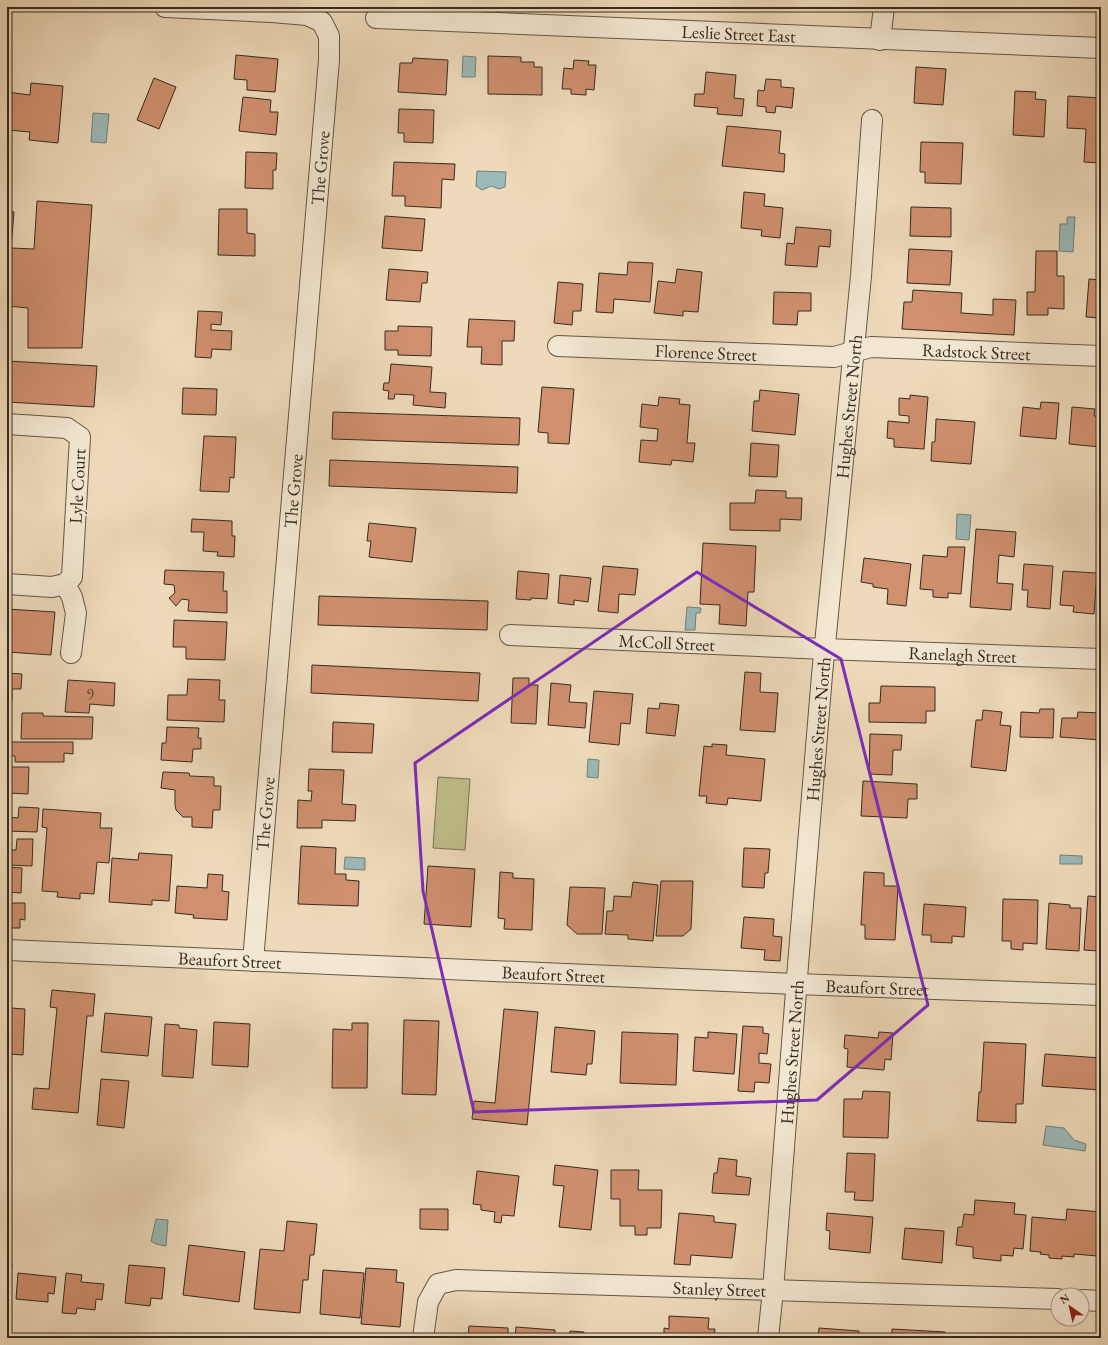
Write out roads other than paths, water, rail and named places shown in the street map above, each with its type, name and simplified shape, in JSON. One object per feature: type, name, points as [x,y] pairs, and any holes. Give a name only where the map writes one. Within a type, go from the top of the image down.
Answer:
[{"type":"street","name":"The Grove","points":[[165,7],[307,15],[322,22],[329,36],[329,60],[253,961]]},
{"type":"street","points":[[880,40],[884,7]]},
{"type":"street","name":"Leslie Street East","points":[[376,18],[1101,48]]},
{"type":"street","name":"Hughes Street North","points":[[768,1338],[774,1290],[796,984],[824,649],[861,276],[872,120]]},
{"type":"street","name":"Florence Street","points":[[558,346],[834,357],[853,352]]},
{"type":"street","name":"Radstock Street","points":[[853,352],[871,347],[877,347],[1101,356]]},
{"type":"street","name":"Lyle Court","points":[[7,424],[67,428],[80,436],[72,577],[65,584]]},
{"type":"street","points":[[7,584],[52,588],[65,584],[72,597],[76,613],[71,653]]},
{"type":"street","name":"McColl Street","points":[[510,634],[824,649]]},
{"type":"street","name":"Ranelagh Street","points":[[824,649],[1101,659]]},
{"type":"street","name":"Beaufort Street","points":[[7,950],[796,984],[1101,995]]},
{"type":"street","name":"Stanley Street","points":[[423,1338],[428,1302],[438,1284],[456,1280],[1050,1299]]},
{"type":"street","points":[[1090,1300],[1101,1301]]},
{"type":"water","points":[[463,56],[476,57],[475,77],[462,77]]},
{"type":"water","points":[[93,113],[109,114],[106,143],[91,142]]},
{"type":"water","points":[[477,171],[506,172],[505,187],[499,189],[491,186],[482,190],[476,186]]},
{"type":"water","points":[[1067,217],[1075,217],[1073,252],[1059,251],[1060,224],[1067,224]]},
{"type":"water","points":[[957,514],[971,515],[969,540],[956,539]]},
{"type":"water","points":[[687,607],[701,608],[700,613],[696,613],[695,630],[685,630]]},
{"type":"water","points":[[588,759],[599,760],[598,778],[587,777]]},
{"type":"water","points":[[1060,855],[1082,856],[1082,864],[1060,864]]},
{"type":"water","points":[[345,857],[365,858],[365,870],[344,869]]},
{"type":"water","points":[[1046,1126],[1064,1128],[1074,1140],[1086,1144],[1085,1151],[1043,1145]]},
{"type":"water","points":[[156,1219],[168,1220],[166,1246],[156,1244],[151,1241]]}]
